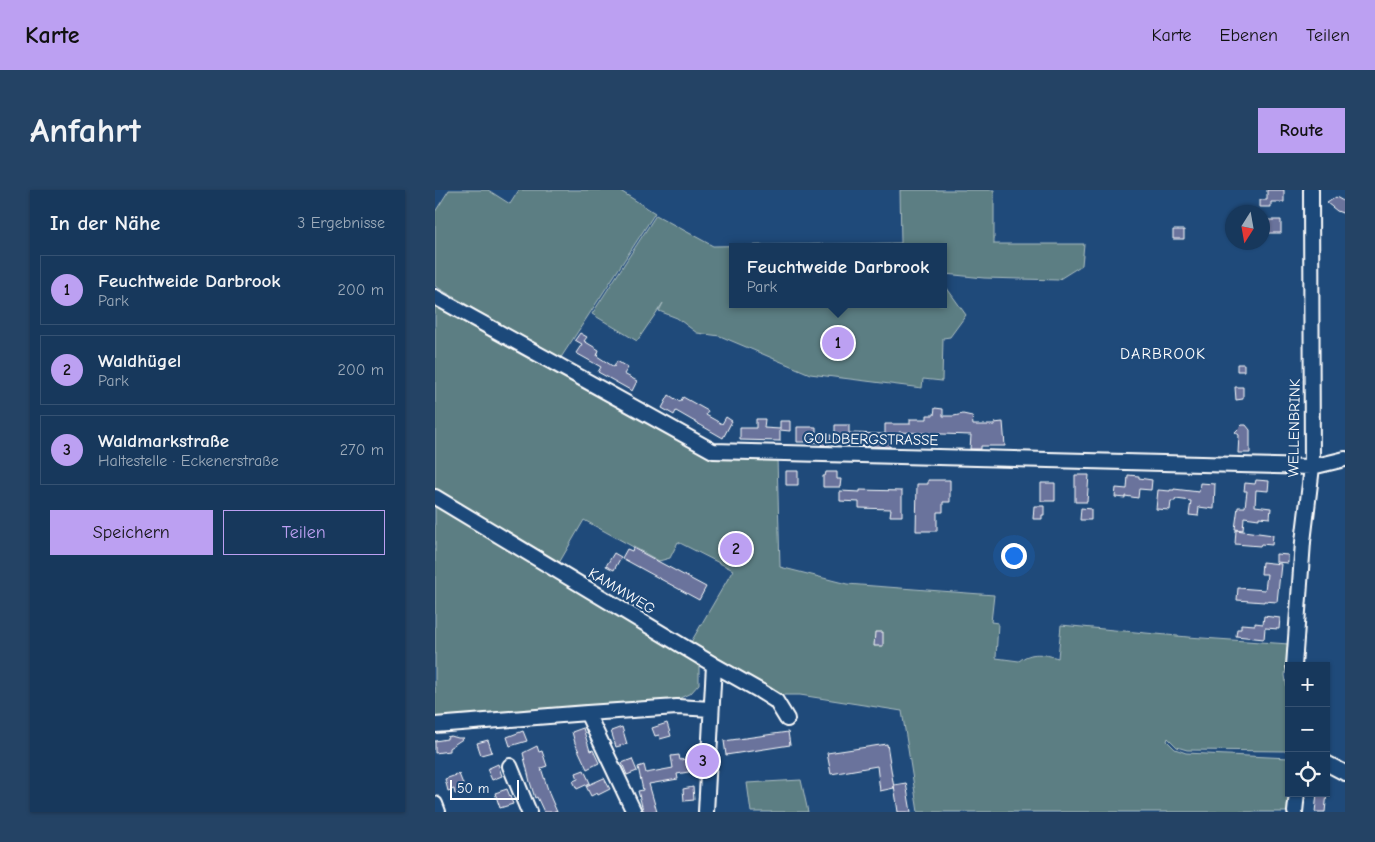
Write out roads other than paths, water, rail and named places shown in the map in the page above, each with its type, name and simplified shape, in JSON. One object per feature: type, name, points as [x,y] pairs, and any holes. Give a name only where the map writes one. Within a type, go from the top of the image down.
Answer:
[{"type":"street","name":"WELLENBRINK","points":[[1295,662],[1303,542],[1312,467],[1311,190]]},
{"type":"street","name":"GOLDBERGSTRASSE","points":[[435,297],[713,451],[1312,467],[1345,459]]},
{"type":"street","name":"KAMMWEG","points":[[435,497],[776,701],[787,719]]},
{"type":"street","points":[[706,812],[714,665]]},
{"type":"street","points":[[435,725],[677,707],[711,709]]},
{"type":"street","points":[[587,713],[634,812]]},
{"type":"street","points":[[511,766],[529,812]]},
{"type":"street","points":[[1330,766],[1345,773]]},
{"type":"street","points":[[1295,812],[1297,797]]},
{"type":"street","points":[[435,804],[438,812]]},
{"type":"place","name":"Feuchtweide Darbrook","points":[[838,343]]},
{"type":"place","name":"Waldhügel","points":[[736,549]]},
{"type":"place","name":"Waldmarkstraße","points":[[703,761]]},
{"type":"district","name":"DARBROOK","points":[[1163,354]]}]
